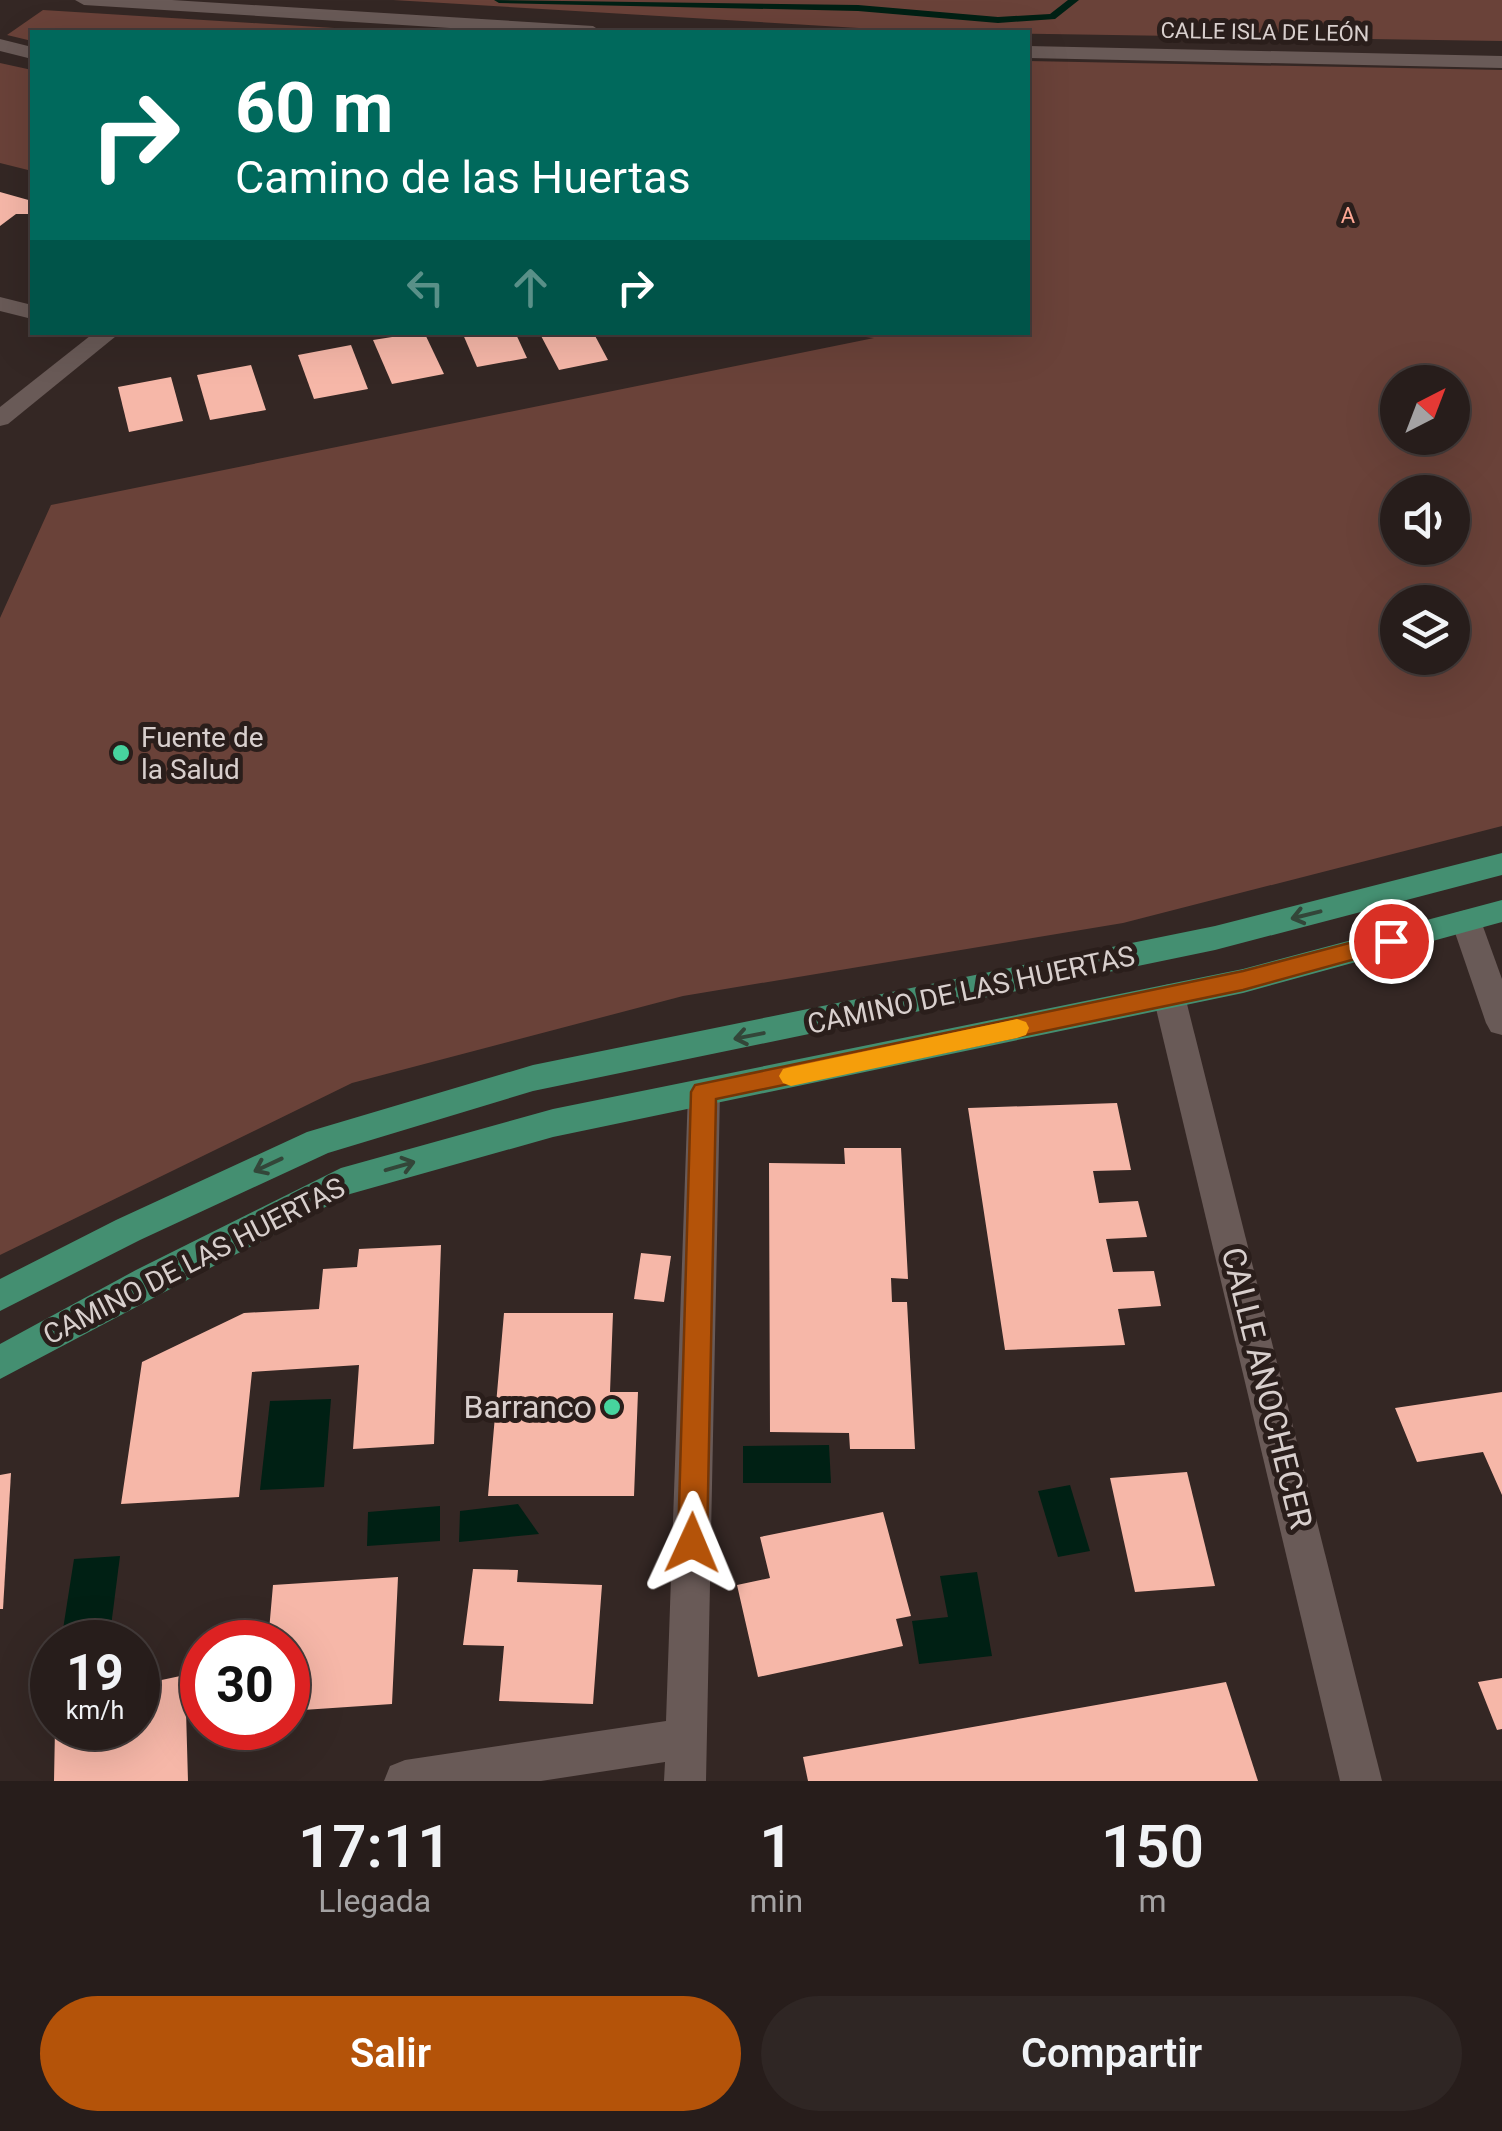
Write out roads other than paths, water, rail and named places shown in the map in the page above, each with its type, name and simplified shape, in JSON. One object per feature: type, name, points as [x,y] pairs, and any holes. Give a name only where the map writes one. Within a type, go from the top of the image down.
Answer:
[{"type":"main road","name":"CAMINO DE LAS HUERTAS","points":[[0,1296],[128,1230],[318,1142],[533,1078],[1214,938],[1502,864]]},
{"type":"main road","name":"CAMINO DE LAS HUERTAS","points":[[0,1363],[148,1281],[342,1182],[553,1122],[1243,980],[1502,911]]},
{"type":"street","points":[[84,0],[561,30]]},
{"type":"street","points":[[0,45],[30,52]]},
{"type":"street","name":"CALLE ISLA DE LEÓN","points":[[1030,52],[1502,62]]},
{"type":"street","points":[[0,304],[30,312]]},
{"type":"street","points":[[0,419],[106,335]]},
{"type":"street","points":[[1466,921],[1502,1023]]},
{"type":"street","name":"CALLE ANOCHECER","points":[[1170,996],[1361,1781]]},
{"type":"street","points":[[684,1781],[704,1092]]},
{"type":"street","points":[[405,1781],[687,1738]]},
{"type":"waterway","points":[[499,0],[858,8],[998,20],[1052,17],[1074,0]]},
{"type":"place","name":"Fuente de la Salud","points":[[121,753]]},
{"type":"place","name":"Barranco","points":[[612,1407]]},
{"type":"park label","name":"A","points":[[1348,215]]}]
